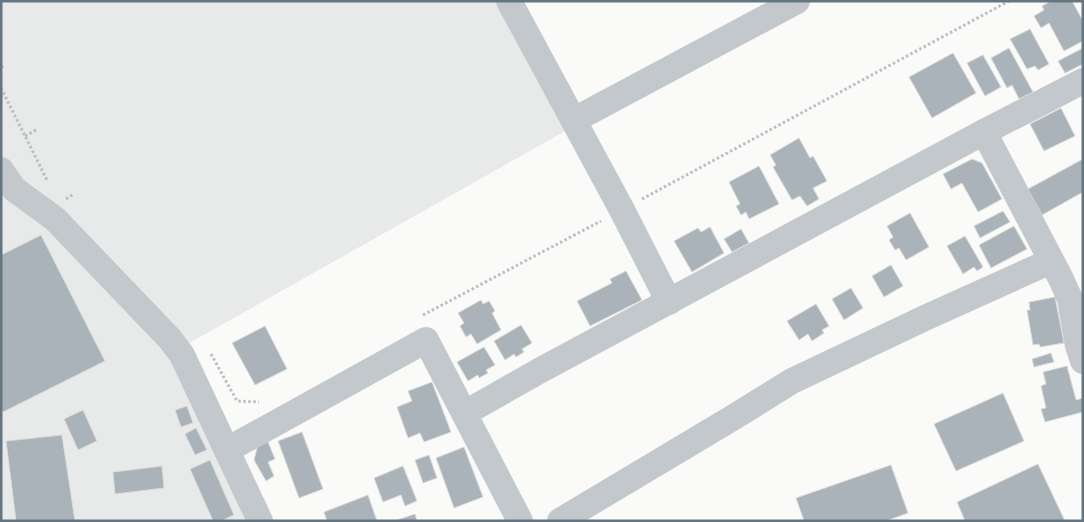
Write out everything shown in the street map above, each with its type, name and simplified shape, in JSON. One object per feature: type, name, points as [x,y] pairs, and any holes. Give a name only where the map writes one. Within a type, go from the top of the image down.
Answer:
[{"type":"street","points":[[508,1],[574,120],[669,302]]},
{"type":"street","points":[[574,120],[797,1]]},
{"type":"street","points":[[465,413],[539,371],[984,132],[1083,81]]},
{"type":"street","points":[[984,132],[1070,299],[1078,346],[1083,361]]},
{"type":"street","points":[[1,170],[14,190],[55,220],[170,340],[182,355],[260,521]]},
{"type":"street","points":[[560,521],[792,381],[927,317],[1052,261]]},
{"type":"street","points":[[227,450],[426,340],[520,521]]},
{"type":"path","points":[[422,316],[1009,1]]},
{"type":"path","points":[[25,136],[38,129]]},
{"type":"path","points":[[210,353],[237,402],[257,403],[266,399]]},
{"type":"shaded area","points":[[1,1],[498,1],[567,130],[168,355],[209,434],[245,521],[1,521]]},
{"type":"building","points":[[1051,1],[1072,1],[1083,21],[1083,41],[1064,51],[1049,23],[1041,28],[1034,16],[1044,10],[1042,6]]},
{"type":"building","points":[[1030,29],[1049,64],[1038,70],[1035,66],[1027,69],[1010,39]]},
{"type":"building","points":[[1009,48],[1033,92],[1019,99],[1012,85],[1007,88],[991,58]]},
{"type":"building","points":[[1083,48],[1083,64],[1065,73],[1058,61]]},
{"type":"building","points":[[953,53],[976,93],[932,118],[909,77]]},
{"type":"building","points":[[983,55],[1001,87],[985,96],[967,63]]},
{"type":"building","points":[[1061,108],[1075,136],[1044,151],[1030,124]]},
{"type":"building","points":[[799,138],[810,158],[813,156],[827,181],[813,188],[819,199],[807,206],[800,196],[792,200],[773,167],[776,165],[770,155]]},
{"type":"building","points":[[972,159],[982,163],[1002,199],[978,212],[962,183],[951,189],[943,174]]},
{"type":"building","points":[[1083,159],[1083,192],[1042,215],[1028,189]]},
{"type":"building","points":[[759,166],[779,204],[749,219],[746,212],[741,215],[736,206],[740,204],[729,182]]},
{"type":"building","points":[[1003,211],[1010,222],[980,238],[974,226]]},
{"type":"building","points":[[910,213],[929,247],[906,260],[899,248],[895,250],[889,240],[893,237],[887,226]]},
{"type":"building","points":[[1014,226],[1027,249],[991,268],[979,245]]},
{"type":"building","points":[[710,227],[724,253],[692,272],[674,241],[698,228],[701,232]]},
{"type":"building","points":[[741,229],[749,243],[732,252],[724,239]]},
{"type":"building","points":[[41,235],[105,361],[3,412],[1,409],[1,255]]},
{"type":"building","points":[[965,236],[983,267],[977,271],[974,267],[963,274],[947,246]]},
{"type":"building","points":[[891,265],[903,286],[884,297],[872,276]]},
{"type":"building","points":[[626,271],[642,300],[590,326],[577,301],[612,283],[610,279]]},
{"type":"building","points":[[851,288],[863,308],[844,320],[832,299]]},
{"type":"building","points":[[1055,297],[1064,343],[1040,347],[1039,344],[1033,345],[1027,310],[1030,310],[1029,302]]},
{"type":"building","points":[[481,300],[483,304],[489,301],[495,311],[492,313],[501,330],[477,344],[471,334],[466,337],[460,326],[464,323],[458,313]]},
{"type":"building","points":[[816,304],[829,326],[822,330],[824,333],[812,341],[808,334],[799,340],[787,321]]},
{"type":"building","points":[[521,325],[532,343],[522,349],[524,352],[516,357],[514,354],[505,360],[494,341]]},
{"type":"building","points":[[265,326],[287,369],[255,385],[232,343]]},
{"type":"building","points":[[484,347],[495,365],[486,370],[488,373],[479,378],[478,375],[468,381],[457,362]]},
{"type":"building","points":[[1051,353],[1054,362],[1034,367],[1032,359]]},
{"type":"building","points":[[1067,366],[1076,400],[1083,398],[1083,412],[1045,422],[1041,409],[1046,408],[1041,386],[1046,384],[1043,372]]},
{"type":"building","points":[[432,382],[451,432],[424,442],[420,433],[408,438],[397,407],[412,401],[408,391]]},
{"type":"building","points":[[1003,393],[1024,441],[956,471],[934,424]]},
{"type":"building","points":[[187,406],[193,423],[181,427],[175,410]]},
{"type":"building","points":[[83,410],[97,441],[78,450],[64,419]]},
{"type":"building","points":[[196,428],[207,450],[195,455],[185,434]]},
{"type":"building","points":[[302,432],[323,489],[299,498],[278,441]]},
{"type":"building","points":[[62,435],[75,521],[16,521],[6,441]]},
{"type":"building","points":[[268,442],[275,459],[268,462],[274,476],[266,481],[254,460],[258,444]]},
{"type":"building","points":[[464,447],[483,497],[454,508],[436,458]]},
{"type":"building","points":[[429,455],[437,478],[423,483],[415,460]]},
{"type":"building","points":[[210,460],[234,515],[221,521],[213,521],[190,469]]},
{"type":"building","points":[[1038,464],[1065,521],[965,521],[957,502]]},
{"type":"building","points":[[891,465],[908,513],[886,521],[804,521],[796,498]]},
{"type":"building","points":[[162,466],[164,488],[115,494],[113,472]]},
{"type":"building","points":[[403,466],[417,501],[405,506],[401,495],[383,502],[374,478]]},
{"type":"building","points":[[368,495],[377,521],[327,521],[324,512]]},
{"type":"building","points":[[415,514],[417,521],[394,521]]}]
